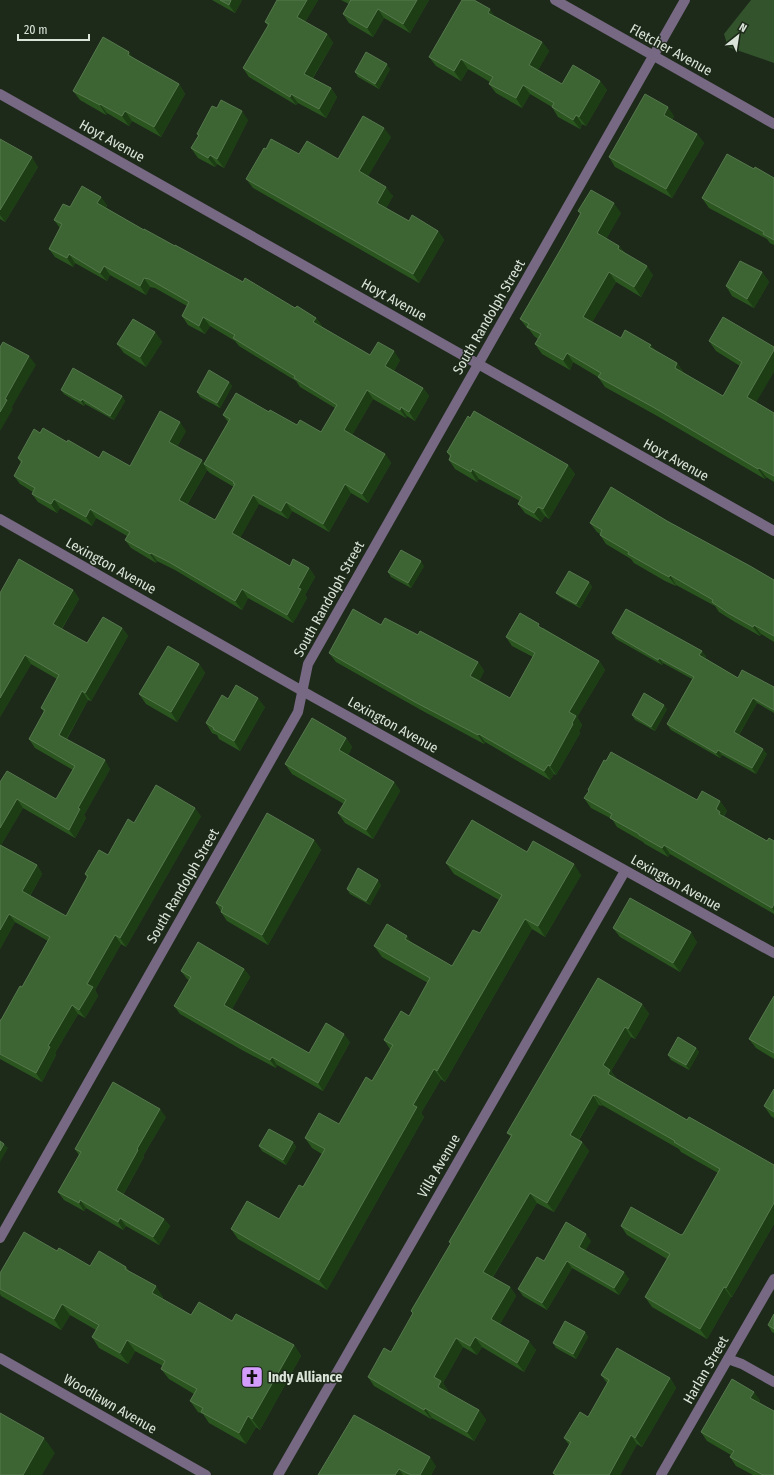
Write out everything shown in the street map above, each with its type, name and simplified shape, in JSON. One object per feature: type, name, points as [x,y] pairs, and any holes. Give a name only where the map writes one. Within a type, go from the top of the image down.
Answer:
[{"type":"street","name":"Fletcher Avenue","points":[[555,0],[774,124]]},
{"type":"street","name":"South Randolph Street","points":[[0,1238],[298,712],[308,664],[685,0]]},
{"type":"street","name":"Hoyt Avenue","points":[[0,94],[774,531]]},
{"type":"street","name":"Lexington Avenue","points":[[0,519],[302,690],[774,953]]},
{"type":"street","name":"Villa Avenue","points":[[278,1475],[625,870]]},
{"type":"street","name":"Harlan Street","points":[[661,1475],[774,1279]]},
{"type":"street","name":"Woodlawn Avenue","points":[[0,1358],[206,1475]]},
{"type":"street","points":[[728,1359],[742,1364],[774,1382]]},
{"type":"green space","points":[[751,0],[774,0],[774,63],[728,47],[724,34]]},
{"type":"building","points":[[220,0],[231,0],[229,5]]},
{"type":"building","points":[[277,0],[307,0],[297,17],[327,34],[304,74],[331,88],[319,109],[291,94],[290,97],[243,68],[269,24],[265,22]]},
{"type":"building","points":[[351,0],[417,0],[403,24],[378,9],[367,28],[343,14]]},
{"type":"building","points":[[462,0],[474,0],[490,9],[488,13],[542,42],[529,65],[562,84],[573,65],[600,81],[579,117],[576,115],[573,120],[552,107],[554,103],[523,85],[516,98],[489,84],[493,77],[461,59],[454,71],[429,57]]},
{"type":"building","points":[[103,37],[129,52],[128,55],[179,84],[154,127],[125,111],[122,116],[73,91]]},
{"type":"building","points":[[366,52],[387,64],[375,84],[355,72]]},
{"type":"building","points":[[645,94],[668,107],[664,115],[697,134],[666,189],[609,157]]},
{"type":"building","points":[[221,100],[242,111],[217,159],[210,155],[208,158],[191,148],[199,135],[197,134],[212,106],[217,108]]},
{"type":"building","points":[[363,116],[384,128],[359,171],[386,187],[377,203],[409,221],[412,215],[438,231],[413,274],[246,179],[271,139],[299,154],[307,141],[338,159]]},
{"type":"building","points":[[0,139],[32,157],[0,210]]},
{"type":"building","points":[[727,154],[774,178],[774,240],[763,234],[764,232],[702,198]]},
{"type":"building","points":[[82,186],[101,197],[97,203],[144,230],[243,282],[245,278],[295,308],[297,306],[316,318],[313,322],[370,355],[378,342],[394,351],[385,366],[423,388],[409,412],[401,407],[400,410],[367,390],[344,430],[385,454],[362,494],[345,484],[323,524],[286,502],[281,511],[253,495],[232,533],[290,566],[293,559],[309,568],[298,588],[301,589],[287,615],[242,589],[235,601],[169,562],[151,553],[150,554],[125,540],[130,532],[90,509],[86,517],[54,499],[51,504],[32,494],[35,488],[14,476],[22,461],[18,458],[34,429],[40,433],[43,428],[67,442],[68,440],[99,458],[103,451],[130,466],[160,411],[180,422],[169,442],[202,460],[179,500],[215,520],[235,484],[204,464],[230,419],[223,415],[236,393],[269,412],[270,410],[297,425],[300,420],[321,432],[337,405],[294,378],[295,376],[233,338],[235,335],[203,317],[199,326],[182,316],[189,302],[149,279],[144,278],[140,286],[104,266],[100,273],[69,254],[67,258],[49,249],[62,224],[54,220],[63,204],[70,207]]},
{"type":"building","points":[[591,190],[614,203],[597,233],[619,246],[618,249],[647,266],[634,287],[609,272],[583,317],[621,338],[625,330],[651,345],[649,347],[677,363],[675,368],[723,396],[742,362],[709,341],[723,317],[774,347],[774,350],[747,397],[774,413],[774,476],[759,468],[758,469],[653,407],[598,377],[601,373],[567,353],[563,360],[535,344],[541,334],[527,327],[529,324],[520,319],[581,213],[578,211]]},
{"type":"building","points":[[740,261],[762,272],[747,299],[726,286]]},
{"type":"building","points":[[133,319],[155,332],[140,357],[117,344]]},
{"type":"building","points":[[3,342],[29,356],[5,399],[7,400],[0,412],[0,347]]},
{"type":"building","points":[[73,368],[122,396],[110,416],[82,399],[81,401],[61,390]]},
{"type":"building","points":[[209,370],[229,382],[217,403],[197,392]]},
{"type":"building","points":[[474,411],[568,465],[543,509],[538,507],[534,513],[518,504],[522,497],[472,469],[471,472],[449,460],[451,455],[447,452],[468,416],[470,418]]},
{"type":"building","points":[[611,487],[667,521],[774,580],[774,636],[754,625],[753,627],[728,613],[712,602],[713,600],[670,575],[669,577],[628,554],[629,552],[600,535],[602,530],[590,523]]},
{"type":"building","points":[[401,550],[421,561],[408,583],[388,572]]},
{"type":"building","points":[[19,559],[73,590],[53,624],[87,643],[103,617],[122,628],[85,693],[82,691],[59,735],[105,760],[78,808],[80,809],[69,830],[17,799],[0,828],[0,782],[7,771],[56,799],[75,766],[29,739],[45,710],[41,708],[59,675],[25,655],[0,698],[0,593]]},
{"type":"building","points":[[569,571],[589,582],[576,604],[556,593]]},
{"type":"building","points":[[353,609],[381,625],[385,618],[418,635],[420,631],[478,662],[470,676],[510,698],[535,653],[506,637],[520,613],[539,624],[538,626],[599,661],[569,712],[576,716],[550,766],[548,765],[544,771],[479,734],[478,735],[415,702],[329,653]]},
{"type":"building","points":[[626,609],[702,651],[699,655],[738,678],[742,670],[774,687],[774,710],[753,698],[734,732],[763,749],[752,768],[718,750],[716,753],[667,724],[694,677],[659,658],[658,660],[612,633]]},
{"type":"building","points":[[168,646],[199,664],[171,712],[139,694]]},
{"type":"building","points":[[236,685],[258,698],[234,741],[213,729],[214,728],[206,723],[222,695],[228,699]]},
{"type":"building","points":[[644,693],[664,705],[651,727],[632,715]]},
{"type":"building","points":[[312,718],[346,738],[339,750],[394,782],[366,830],[338,813],[346,800],[285,764]]},
{"type":"building","points":[[611,752],[697,800],[702,791],[720,801],[716,809],[720,812],[719,814],[767,841],[769,838],[774,841],[774,904],[772,908],[664,845],[662,848],[639,835],[610,818],[612,814],[584,798],[604,760],[606,761]]},
{"type":"building","points":[[156,785],[195,808],[120,938],[115,935],[87,984],[93,987],[79,1010],[72,1005],[48,1046],[50,1047],[36,1073],[0,1054],[0,1020],[20,986],[22,987],[50,937],[9,914],[0,930],[0,845],[37,865],[22,891],[66,916],[88,876],[85,874],[99,850],[108,855],[128,819],[134,823]]},
{"type":"building","points":[[267,813],[314,840],[262,935],[221,912],[223,907],[216,903]]},
{"type":"building","points":[[472,820],[527,852],[533,841],[574,864],[538,926],[525,919],[437,1071],[434,1069],[413,1105],[417,1107],[319,1280],[231,1229],[247,1201],[279,1219],[299,1185],[303,1187],[325,1149],[305,1138],[319,1113],[339,1124],[366,1077],[372,1081],[393,1045],[384,1040],[401,1011],[409,1016],[430,978],[374,946],[387,924],[407,936],[405,939],[452,966],[473,930],[480,933],[502,895],[446,863]]},
{"type":"building","points":[[358,868],[378,880],[366,901],[347,889]]},
{"type":"building","points":[[630,898],[691,932],[673,963],[613,928]]},
{"type":"building","points":[[198,942],[244,969],[224,1005],[309,1053],[326,1023],[344,1034],[318,1083],[272,1057],[270,1060],[174,1006],[191,977],[181,971]]},
{"type":"building","points":[[598,978],[642,1004],[628,1029],[625,1027],[603,1065],[610,1070],[608,1074],[687,1120],[689,1117],[774,1165],[774,1203],[726,1288],[724,1287],[700,1329],[645,1297],[670,1254],[621,1226],[631,1207],[681,1235],[683,1234],[720,1169],[674,1142],[675,1141],[593,1095],[570,1135],[582,1142],[547,1203],[530,1193],[483,1272],[510,1287],[491,1319],[529,1341],[517,1363],[475,1337],[470,1346],[456,1338],[434,1377],[441,1381],[438,1387],[479,1410],[467,1432],[425,1408],[424,1410],[368,1377],[384,1348],[391,1352],[413,1313],[411,1311],[451,1243],[449,1242],[512,1135],[507,1133]]},
{"type":"building","points":[[774,996],[774,1053],[749,1039]]},
{"type":"building","points":[[678,1037],[696,1048],[686,1065],[668,1055]]},
{"type":"building","points":[[113,1082],[160,1109],[116,1190],[164,1219],[153,1237],[120,1218],[118,1222],[80,1200],[79,1203],[58,1192],[81,1152],[75,1149]]},
{"type":"building","points":[[774,1089],[774,1112],[764,1106]]},
{"type":"building","points":[[269,1129],[293,1142],[283,1160],[259,1146]]},
{"type":"building","points":[[0,1141],[4,1144],[0,1151]]},
{"type":"building","points":[[566,1222],[586,1234],[579,1247],[624,1272],[614,1288],[567,1261],[542,1303],[518,1289],[537,1257],[544,1261]]},
{"type":"building","points":[[24,1232],[57,1251],[59,1248],[90,1266],[99,1251],[126,1267],[125,1269],[156,1286],[152,1293],[191,1315],[199,1302],[232,1321],[236,1314],[294,1345],[252,1419],[248,1416],[239,1433],[201,1412],[203,1408],[190,1401],[197,1389],[161,1369],[165,1361],[127,1340],[120,1353],[92,1337],[99,1325],[62,1304],[54,1319],[0,1289],[0,1273]]},
{"type":"building","points":[[774,1314],[774,1329],[768,1325]]},
{"type":"building","points":[[565,1321],[585,1332],[573,1354],[553,1343]]},
{"type":"building","points":[[617,1348],[670,1378],[635,1438],[631,1435],[609,1475],[556,1475],[553,1473],[571,1442],[564,1438],[580,1412],[588,1417],[609,1380],[601,1375]]},
{"type":"building","points":[[732,1379],[754,1392],[750,1398],[774,1411],[774,1475],[763,1475],[730,1457],[734,1451],[701,1432]]},
{"type":"building","points":[[0,1413],[44,1438],[23,1475],[0,1475]]},
{"type":"building","points":[[354,1415],[430,1457],[420,1475],[411,1475],[399,1469],[395,1475],[318,1475]]},
{"type":"place","name":"Indy Alliance","points":[[252,1377]]}]
